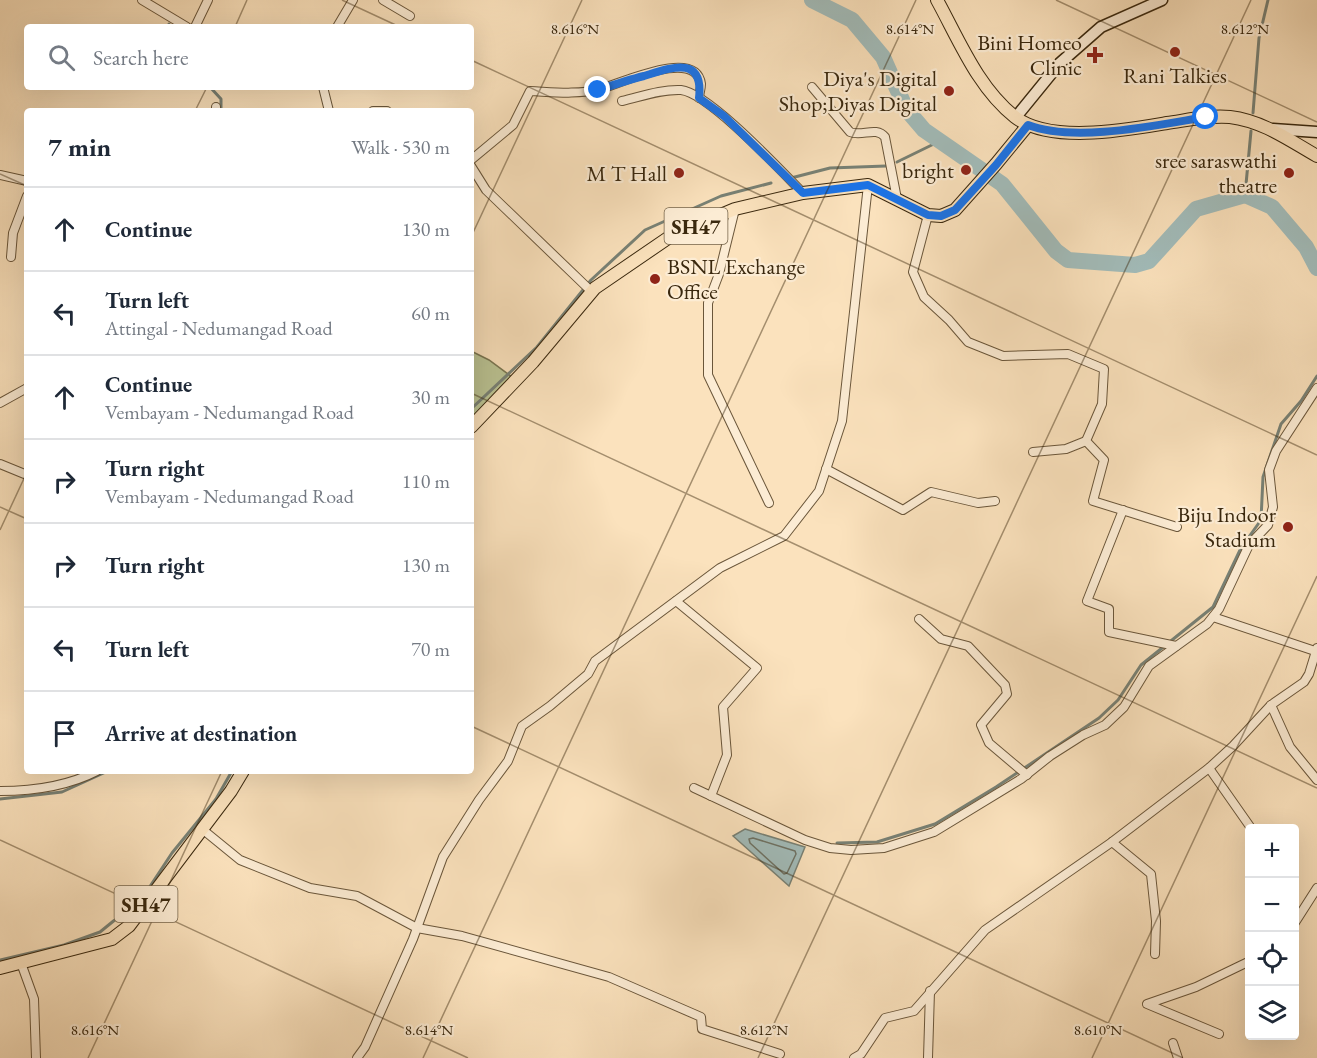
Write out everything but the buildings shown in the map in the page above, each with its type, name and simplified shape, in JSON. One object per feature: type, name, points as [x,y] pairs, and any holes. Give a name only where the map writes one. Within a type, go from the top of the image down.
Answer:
[{"type":"main road","points":[[937,0],[983,82],[998,101],[1028,125],[1041,130],[1103,131],[1206,117],[1228,117],[1250,120],[1269,128],[1317,156]]},
{"type":"main road","points":[[1016,117],[1060,63],[1101,27],[1162,0]]},
{"type":"main road","points":[[868,185],[928,215],[941,216],[955,210],[1028,125]]},
{"type":"main road","points":[[1269,128],[1317,132]]},
{"type":"main road","name":"SH47","points":[[474,424],[533,362],[592,292],[615,272],[671,236],[735,209],[803,193],[868,185]]},
{"type":"main road","name":"SH47","points":[[0,968],[112,939],[129,926],[231,791],[241,774]]},
{"type":"street","points":[[142,0],[182,24]]},
{"type":"street","points":[[196,24],[208,0]]},
{"type":"street","points":[[339,24],[353,0]]},
{"type":"street","points":[[383,0],[410,15]]},
{"type":"street","points":[[474,158],[513,125],[530,91],[598,90],[666,68],[678,67],[691,70],[696,75],[700,84],[699,98]]},
{"type":"street","points":[[812,87],[850,132],[856,134],[877,131],[882,133],[885,137],[897,199]]},
{"type":"street","points":[[324,90],[328,108]]},
{"type":"street","points":[[622,101],[669,90],[683,90],[699,98],[724,116],[803,193]]},
{"type":"street","points":[[474,171],[486,190],[592,292]]},
{"type":"street","points":[[0,175],[24,180]]},
{"type":"street","points":[[357,1058],[365,1047],[417,928],[443,857],[479,800],[508,761],[522,726],[588,674],[595,661],[720,568],[784,536],[819,491],[842,421],[868,185]]},
{"type":"street","points":[[11,257],[14,233],[24,205]]},
{"type":"street","points":[[735,209],[719,274],[708,303],[708,375],[769,503]]},
{"type":"street","points":[[928,215],[913,272],[924,297],[968,342],[1003,356],[1068,354],[1104,369],[1102,404],[1086,441],[1066,449],[1033,452]]},
{"type":"street","points":[[694,788],[805,840],[830,848],[851,850],[884,848],[934,832],[1027,775],[1058,750],[1105,725],[1124,707],[1149,666],[1207,624],[1219,609],[1249,545],[1268,525],[1273,507],[1269,470],[1276,451],[1317,388]]},
{"type":"street","points":[[0,403],[24,390]]},
{"type":"street","points":[[1086,441],[1104,460],[1094,501],[1177,527]]},
{"type":"street","points":[[0,464],[24,474]]},
{"type":"street","points":[[826,469],[903,510],[931,492],[978,503],[995,501]]},
{"type":"street","points":[[1123,510],[1087,601],[1109,609],[1109,633],[1176,646]]},
{"type":"street","points":[[676,601],[757,668],[723,706],[727,755],[711,796]]},
{"type":"street","points":[[854,1058],[861,1054],[885,1018],[914,1011],[930,990],[985,930],[1112,843],[1209,768],[1271,705],[1304,682],[1310,674],[1316,650],[1213,617]]},
{"type":"street","points":[[919,619],[941,639],[968,646],[1005,685],[1007,694],[981,724],[989,743],[1027,775]]},
{"type":"street","points":[[1271,705],[1290,747],[1317,780]]},
{"type":"street","points":[[1209,768],[1248,824]]},
{"type":"street","points":[[0,791],[25,791],[83,779],[92,774]]},
{"type":"street","points":[[202,829],[240,860],[310,888],[357,896],[417,928],[462,936],[609,977],[701,1017],[702,1029],[780,1054]]},
{"type":"street","points":[[1112,843],[1151,874],[1156,921],[1155,954]]},
{"type":"street","points":[[1299,916],[1317,888]]},
{"type":"street","points":[[21,963],[34,999],[36,1058]]},
{"type":"street","points":[[1219,1034],[1147,1004],[1196,987],[1245,963]]},
{"type":"street","points":[[928,1058],[930,990]]},
{"type":"street","points":[[1173,1043],[1178,1058]]},
{"type":"green space","points":[[474,352],[489,360],[512,377],[474,425]]},
{"type":"water","points":[[745,829],[805,847],[789,886],[733,836]]},
{"type":"waterway","points":[[812,0],[852,20],[883,57],[906,109],[924,130],[1002,184],[1056,251],[1068,260],[1135,265],[1149,261],[1196,209],[1245,195],[1272,207],[1306,247],[1317,268]]},
{"type":"waterway","points":[[1253,113],[1259,38],[1268,0]]},
{"type":"waterway","points":[[213,90],[221,99],[221,108]]},
{"type":"waterway","points":[[1245,195],[1251,131]]},
{"type":"waterway","points":[[897,162],[940,141]]},
{"type":"waterway","points":[[791,178],[830,168],[886,166]]},
{"type":"waterway","points":[[474,406],[537,347],[591,280],[645,230],[721,196],[771,183]]},
{"type":"waterway","points":[[837,843],[877,842],[935,824],[996,787],[1099,718],[1118,700],[1141,665],[1213,607],[1241,548],[1261,520],[1263,477],[1281,424],[1301,401],[1317,376]]},
{"type":"waterway","points":[[0,799],[62,792],[101,774]]},
{"type":"waterway","points":[[0,960],[64,945],[100,932],[143,897],[172,853],[216,799],[230,774]]},
{"type":"place","name":"Rani Talkies","points":[[1175,52]]},
{"type":"place","name":"Bini Homeo Clinic","points":[[1095,55]]},
{"type":"place","name":"Diya's Digital Shop;Diyas Digital","points":[[949,91]]},
{"type":"place","name":"bright","points":[[966,170]]},
{"type":"place","name":"M T Hall","points":[[679,173]]},
{"type":"place","name":"sree saraswathi theatre","points":[[1289,173]]},
{"type":"place","name":"BSNL Exchange Office","points":[[655,279]]},
{"type":"place","name":"Biju Indoor Stadium","points":[[1288,527]]},
{"type":"route","points":[[598,90],[666,68],[678,67],[691,70],[700,84],[699,98],[724,116],[803,193],[868,185],[928,215],[941,216],[955,210],[1028,125],[1041,130],[1065,132],[1103,131],[1206,117]]}]
